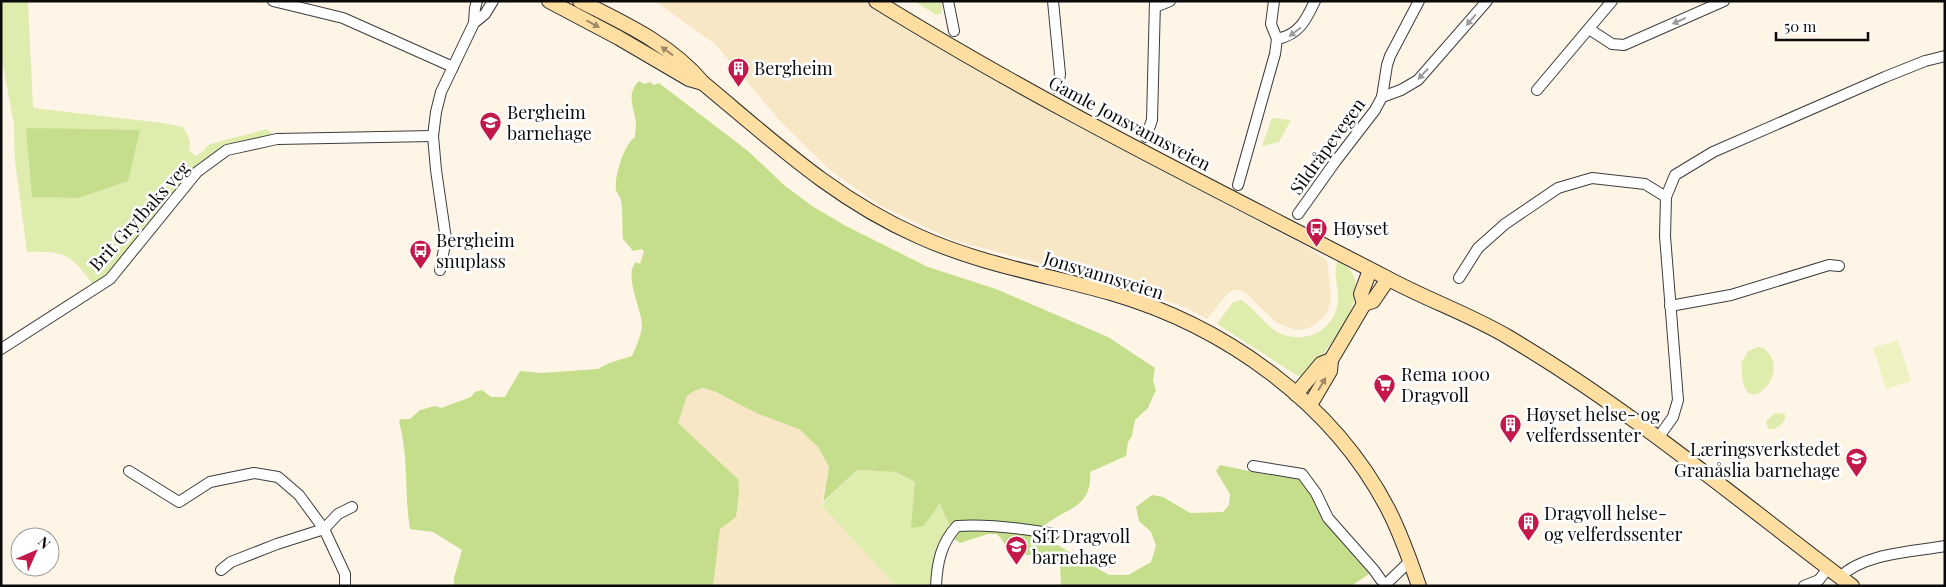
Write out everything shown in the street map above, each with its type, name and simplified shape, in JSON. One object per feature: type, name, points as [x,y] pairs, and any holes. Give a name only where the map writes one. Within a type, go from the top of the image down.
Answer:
[{"type":"street","points":[[274,1],[344,18],[453,67]]},
{"type":"street","points":[[440,270],[446,240],[433,136],[436,112],[441,92],[474,23],[477,1]]},
{"type":"street","points":[[474,23],[485,14],[493,1]]},
{"type":"street","name":"Jonsvannsveien","points":[[549,1],[619,38],[689,80],[703,83]]},
{"type":"street","name":"Jonsvannsveien","points":[[580,1],[617,19],[649,38],[692,70],[703,83],[830,187],[889,223],[953,250],[989,262],[1114,294],[1160,311],[1232,346],[1310,405],[1347,449],[1373,484],[1397,527],[1418,586]]},
{"type":"street","name":"Gamle Jonsvannsveien","points":[[876,1],[973,60],[1069,112],[1370,270],[1458,311],[1505,336],[1574,378],[1658,438],[1852,586]]},
{"type":"street","points":[[948,1],[954,31]]},
{"type":"street","points":[[1053,1],[1060,74],[1056,88]]},
{"type":"street","points":[[1146,137],[1152,120],[1155,4],[1170,1]]},
{"type":"street","points":[[1238,186],[1275,54],[1277,39],[1271,24],[1274,1]]},
{"type":"street","points":[[1277,39],[1290,36],[1301,28],[1315,1]]},
{"type":"street","name":"Sildråpevegen","points":[[1298,214],[1375,110],[1382,97],[1390,56],[1419,1]]},
{"type":"street","name":"Sildråpevegen","points":[[1382,97],[1401,90],[1418,80],[1488,1]]},
{"type":"street","points":[[1537,90],[1612,1]]},
{"type":"street","points":[[1589,29],[1612,44],[1624,45],[1724,1]]},
{"type":"street","points":[[1658,438],[1673,417],[1678,400],[1665,236],[1666,197],[1675,175],[1702,157],[1885,77],[1925,61],[1945,56]]},
{"type":"street","name":"Brit Grytbaks veg","points":[[1,349],[110,279],[197,172],[227,150],[277,139],[433,136]]},
{"type":"street","points":[[1459,278],[1478,248],[1505,224],[1558,188],[1592,178],[1645,184],[1666,197]]},
{"type":"street","points":[[1670,306],[1731,295],[1829,265],[1839,266]]},
{"type":"street","points":[[1364,304],[1362,294],[1370,270]]},
{"type":"street","points":[[1310,405],[1330,371],[1331,360],[1364,304],[1373,301],[1388,279]]},
{"type":"street","points":[[1296,394],[1321,364],[1331,360]]},
{"type":"street","points":[[1253,466],[1302,474],[1316,493],[1328,518],[1374,570],[1382,583],[1410,561]]},
{"type":"street","points":[[129,471],[179,502],[210,482],[254,473],[278,477],[299,495],[324,529],[345,574],[345,586]]},
{"type":"street","points":[[220,570],[232,562],[277,544],[324,529],[338,514],[352,507]]},
{"type":"street","points":[[936,586],[937,569],[943,546],[948,536],[957,526],[983,524],[1054,534]]},
{"type":"street","points":[[1840,577],[1859,563],[1888,555],[1945,546]]},
{"type":"street","points":[[1810,585],[1819,580],[1828,568]]},
{"type":"shaded area","points":[[655,1],[865,1],[908,31],[1065,120],[1307,247],[1327,260],[1331,297],[1325,316],[1311,327],[1302,330],[1293,329],[1277,323],[1246,293],[1234,290],[1227,294],[1207,319],[1185,307],[1116,284],[953,240],[879,205],[830,170],[780,121],[716,45]]},
{"type":"shaded area","points":[[703,388],[716,392],[756,413],[799,429],[818,447],[829,467],[821,505],[896,586],[713,586],[720,529],[738,479],[678,423],[687,396]]},
{"type":"green space","points":[[1,1],[28,1],[33,108],[183,127],[190,140],[189,150],[195,156],[200,154],[210,144],[267,129],[277,139],[227,150],[197,172],[110,279],[96,288],[80,268],[68,257],[61,254],[27,252],[15,161],[14,125],[1,54]]},
{"type":"green space","points":[[914,1],[942,1],[942,13],[936,15]]},
{"type":"green space","points":[[639,81],[644,84],[650,82],[654,85],[659,83],[748,151],[784,185],[812,206],[846,226],[928,267],[996,289],[1108,337],[1155,368],[1153,380],[1156,390],[1148,408],[1135,420],[1126,456],[1090,472],[1090,484],[1087,494],[1081,501],[1075,507],[1050,521],[1042,528],[1047,539],[1109,575],[1128,575],[1151,562],[1156,546],[1151,532],[1139,521],[1136,507],[1152,495],[1163,497],[1190,513],[1223,512],[1229,505],[1230,494],[1216,471],[1220,465],[1263,474],[1298,477],[1312,495],[1323,520],[1366,567],[1369,574],[1351,586],[1061,586],[1060,564],[1040,554],[1012,556],[997,534],[988,534],[960,543],[951,537],[950,527],[940,503],[924,526],[911,528],[915,482],[896,472],[857,470],[823,502],[829,467],[818,447],[799,429],[756,413],[716,392],[703,388],[687,396],[678,423],[738,479],[739,492],[736,517],[720,529],[713,586],[452,586],[462,550],[433,532],[410,529],[404,448],[399,422],[401,419],[410,419],[420,410],[435,406],[441,408],[471,397],[475,392],[482,390],[491,397],[505,397],[520,371],[541,373],[598,369],[609,363],[632,356],[642,326],[631,275],[636,262],[640,264],[644,252],[642,249],[633,251],[623,239],[622,205],[616,190],[616,184],[618,169],[624,153],[635,137],[636,124],[632,92]]},
{"type":"green space","points":[[1272,118],[1291,120],[1279,142],[1262,146]]},
{"type":"green space","points":[[26,128],[140,130],[128,181],[78,198],[32,197]]},
{"type":"green space","points":[[1338,260],[1351,271],[1356,285],[1354,300],[1348,317],[1338,333],[1307,374],[1298,376],[1217,324],[1233,302],[1241,300],[1277,332],[1294,337],[1317,333],[1335,315],[1338,302],[1336,265]]},
{"type":"green space","points":[[1898,340],[1911,381],[1886,389],[1873,348]]},
{"type":"green space","points":[[1761,347],[1770,355],[1773,373],[1765,389],[1759,393],[1752,394],[1747,391],[1743,382],[1741,362],[1747,352]]},
{"type":"green space","points":[[1775,413],[1785,414],[1785,419],[1778,427],[1768,429],[1766,421]]},
{"type":"green space","points":[[857,470],[896,472],[915,482],[924,526],[940,502],[950,527],[937,555],[930,586],[896,586],[821,505]]},
{"type":"place","name":"Bergheim","points":[[738,87]]},
{"type":"place","name":"Bergheim barnehage","points":[[491,141]]},
{"type":"place","name":"Høyset","points":[[1317,247]]},
{"type":"place","name":"Bergheim snuplass","points":[[420,269]]},
{"type":"place","name":"Rema 1000 Dragvoll","points":[[1385,403]]},
{"type":"place","name":"Høyset helse- og velferdssenter","points":[[1510,443]]},
{"type":"place","name":"Læringsverkstedet Granåslia barnehage","points":[[1856,478]]},
{"type":"place","name":"Dragvoll helse- og velferdssenter","points":[[1528,542]]},
{"type":"place","name":"SiT Dragvoll barnehage","points":[[1016,565]]}]
